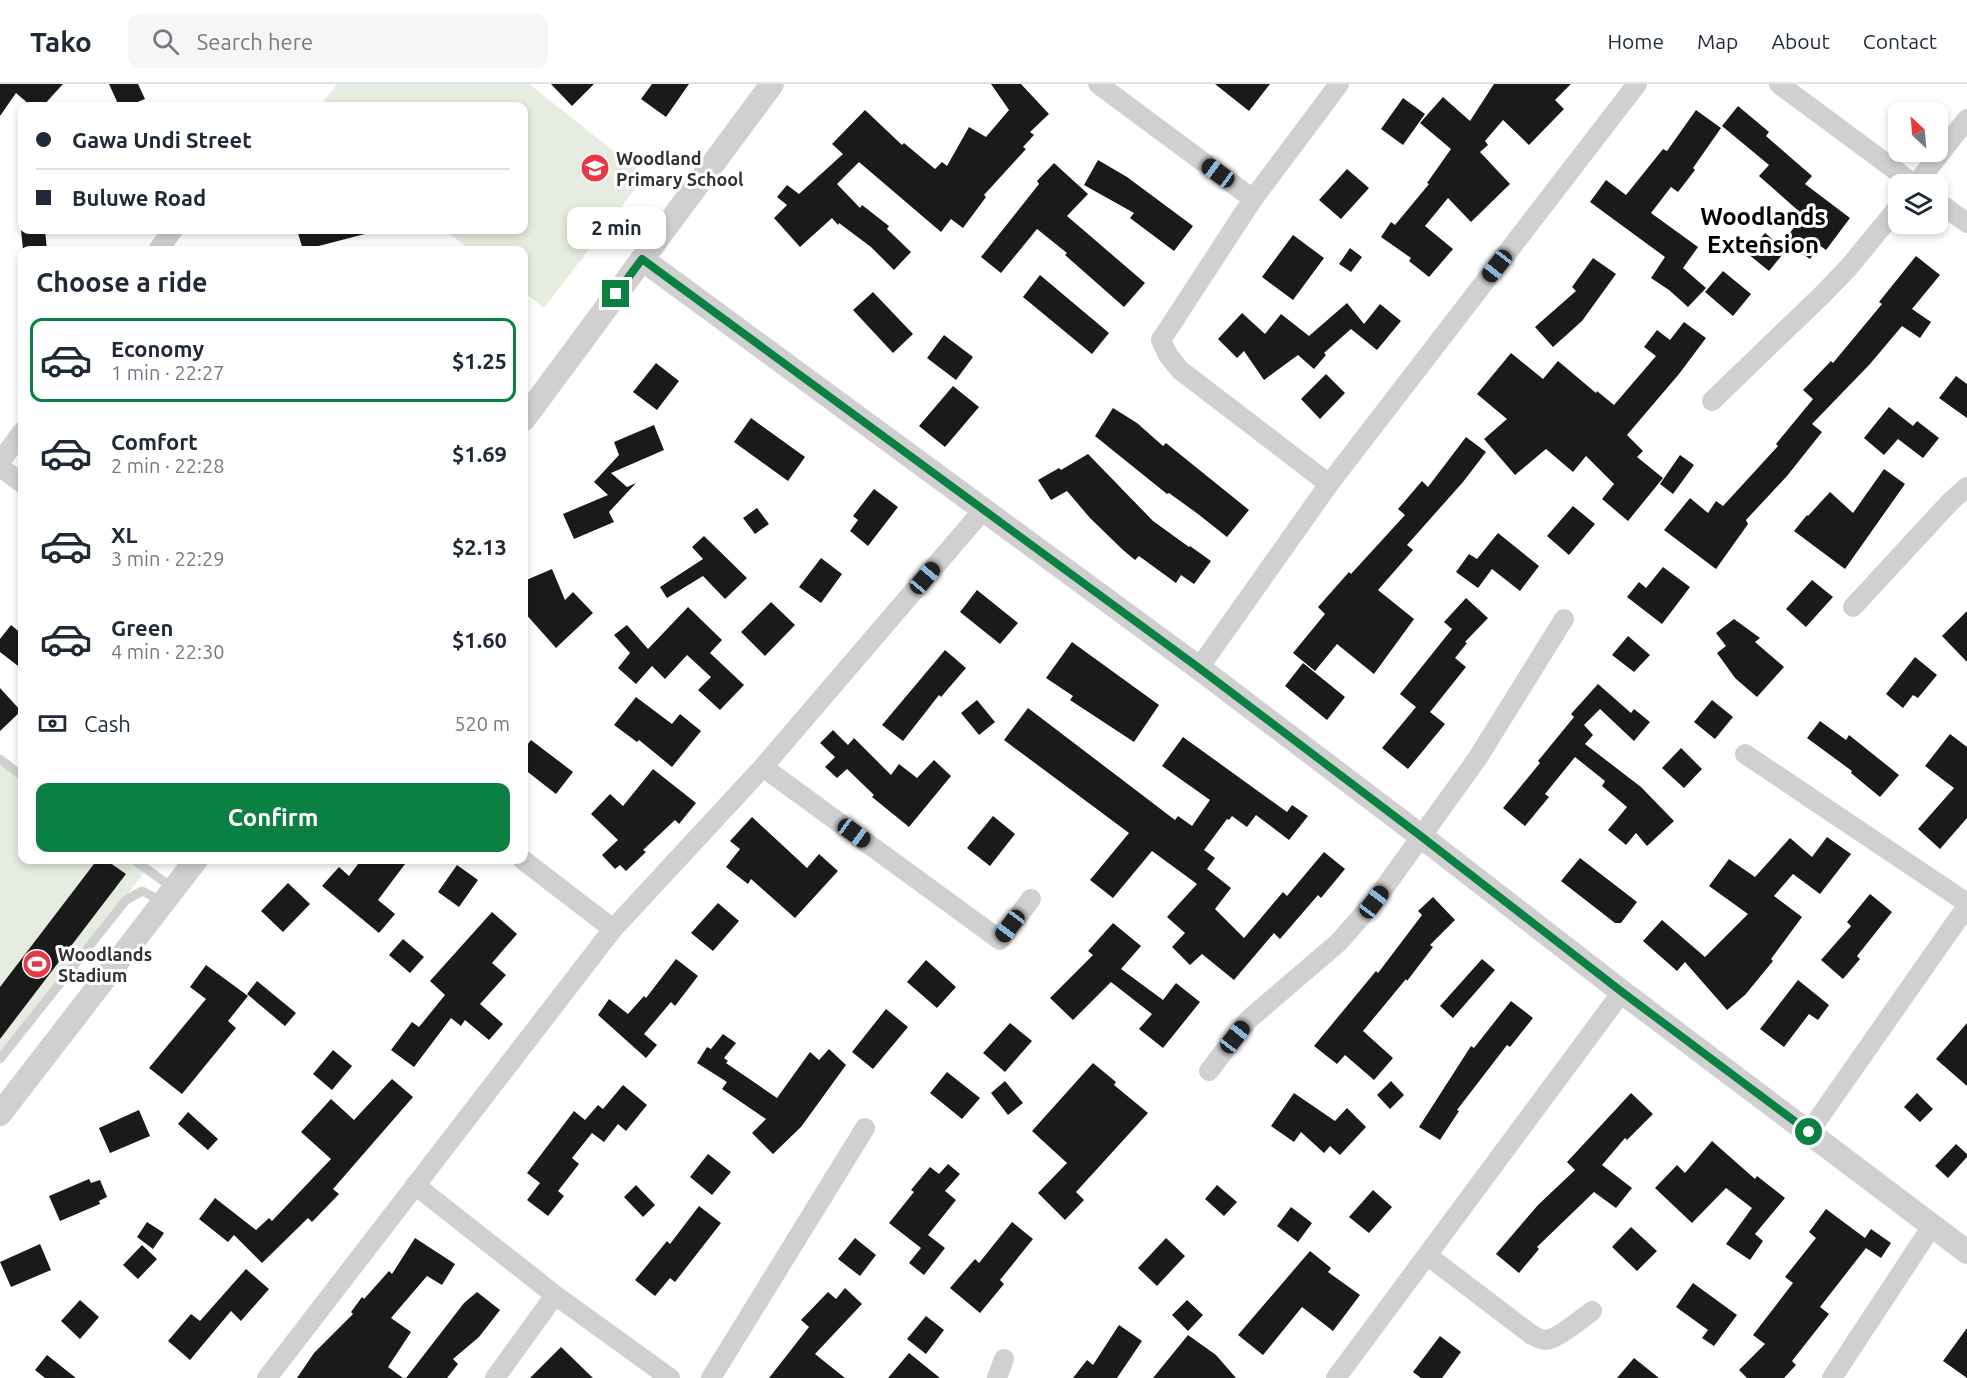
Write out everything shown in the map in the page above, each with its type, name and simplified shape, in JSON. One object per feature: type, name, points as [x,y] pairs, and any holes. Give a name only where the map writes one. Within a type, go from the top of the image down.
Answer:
[{"type":"street","points":[[528,414],[772,84]]},
{"type":"street","points":[[1098,84],[1253,199]]},
{"type":"street","points":[[1329,484],[1189,377],[1168,355],[1161,343],[1162,336],[1253,199],[1339,84]]},
{"type":"street","points":[[1199,668],[1329,484],[1637,84]]},
{"type":"street","points":[[1779,84],[1901,174]]},
{"type":"street","points":[[1923,174],[1967,119]]},
{"type":"street","points":[[1948,209],[1967,223]]},
{"type":"street","points":[[1712,401],[1822,295],[1849,267],[1888,219]]},
{"type":"street","points":[[161,246],[171,234]]},
{"type":"street","points":[[642,259],[1199,668],[1622,992],[1967,1251]]},
{"type":"street","points":[[18,438],[0,464],[18,480]]},
{"type":"street","points":[[1853,607],[1951,501],[1967,487]]},
{"type":"street","points":[[267,1378],[613,929],[763,767],[984,509]]},
{"type":"street","points":[[1209,1071],[1256,1012],[1357,924],[1477,759],[1564,620]]},
{"type":"street","points":[[1745,754],[1967,905],[1809,1132]]},
{"type":"street","points":[[763,767],[1000,940],[1031,899]]},
{"type":"street","points":[[0,1114],[193,864]]},
{"type":"street","points":[[528,864],[613,929]]},
{"type":"street","points":[[1336,1378],[1622,992]]},
{"type":"street","points":[[711,1378],[865,1128]]},
{"type":"street","points":[[415,1185],[555,1295],[670,1378]]},
{"type":"street","points":[[1832,1378],[1932,1226]]},
{"type":"street","points":[[1428,1256],[1539,1338],[1546,1340],[1555,1337],[1592,1311]]},
{"type":"street","points":[[495,1378],[555,1295]]},
{"type":"street","points":[[997,1378],[1005,1359]]},
{"type":"lane","points":[[0,759],[18,773]]},
{"type":"lane","points":[[138,864],[169,895]]},
{"type":"lane","points":[[0,1059],[126,900],[142,891],[169,895]]},
{"type":"shaded area","points":[[337,84],[529,84],[645,176],[544,308],[528,295],[528,246],[466,246],[450,234],[528,234],[528,102],[323,102]]},
{"type":"shaded area","name":"Woodlands Stadium","points":[[0,758],[18,772],[18,864],[140,864],[147,869],[0,1059]]},
{"type":"building","points":[[0,84],[63,84],[47,102],[26,102],[16,93],[0,116]]},
{"type":"building","points":[[109,84],[138,84],[145,99],[138,102],[117,102]]},
{"type":"building","points":[[551,84],[594,84],[572,106]]},
{"type":"building","points":[[652,84],[689,84],[666,117],[641,99]]},
{"type":"building","points":[[991,84],[1021,84],[1049,114],[1030,132],[1034,135],[1023,147],[1026,149],[984,195],[986,197],[963,228],[951,219],[941,232],[859,162],[837,184],[860,208],[862,205],[889,226],[887,229],[911,252],[894,270],[871,247],[839,223],[838,225],[832,218],[800,247],[774,218],[787,205],[777,197],[787,185],[799,194],[843,154],[832,144],[865,110],[902,145],[904,143],[935,169],[942,162],[947,166],[969,127],[986,137],[1009,110]]},
{"type":"building","points":[[1215,84],[1270,84],[1249,111]]},
{"type":"building","points":[[1494,84],[1571,84],[1555,100],[1564,109],[1529,145],[1503,120],[1485,141],[1488,145],[1480,152],[1510,184],[1471,222],[1448,198],[1425,226],[1453,249],[1429,277],[1409,261],[1411,258],[1381,237],[1391,222],[1395,225],[1429,184],[1427,183],[1451,149],[1420,123],[1443,97],[1470,121]]},
{"type":"building","points":[[1403,98],[1425,114],[1403,145],[1381,129]]},
{"type":"building","points":[[1738,106],[1769,132],[1766,136],[1812,176],[1805,184],[1850,218],[1826,250],[1819,245],[1810,259],[1784,241],[1803,215],[1759,176],[1769,165],[1722,126]]},
{"type":"building","points":[[1696,110],[1721,128],[1693,168],[1695,170],[1678,192],[1671,187],[1651,213],[1698,247],[1683,268],[1706,288],[1688,307],[1651,278],[1665,257],[1590,202],[1606,180],[1626,195],[1663,149],[1667,151]]},
{"type":"building","points":[[1098,160],[1127,177],[1193,226],[1174,251],[1130,218],[1134,213],[1084,185]]},
{"type":"building","points":[[1054,163],[1088,194],[1067,216],[1145,283],[1124,307],[1065,255],[1067,253],[1037,229],[1001,273],[981,257],[1039,184],[1037,181]]},
{"type":"building","points":[[1347,169],[1369,188],[1341,219],[1319,200]]},
{"type":"building","points":[[1765,233],[1786,250],[1769,271],[1748,254]]},
{"type":"building","points":[[21,234],[45,234],[47,246],[23,246]]},
{"type":"building","points":[[298,234],[365,234],[318,246],[302,246]]},
{"type":"building","points":[[1293,235],[1324,258],[1293,300],[1262,277]]},
{"type":"building","points":[[1350,248],[1362,257],[1351,272],[1339,264]]},
{"type":"building","points":[[1916,256],[1940,275],[1912,309],[1931,322],[1920,338],[1902,326],[1870,364],[1812,424],[1822,432],[1787,476],[1746,520],[1748,524],[1716,569],[1664,530],[1690,498],[1708,513],[1716,501],[1723,506],[1778,446],[1776,444],[1813,399],[1803,390],[1831,361],[1833,363],[1882,304],[1879,302]]},
{"type":"building","points":[[1593,258],[1616,274],[1582,321],[1553,347],[1535,327],[1576,291],[1572,287]]},
{"type":"building","points":[[1723,271],[1751,294],[1733,316],[1705,292]]},
{"type":"building","points":[[1040,275],[1109,333],[1092,354],[1023,297]]},
{"type":"building","points":[[873,292],[913,334],[893,353],[853,310]]},
{"type":"building","points":[[1347,303],[1364,324],[1380,304],[1401,321],[1377,350],[1351,329],[1324,353],[1326,355],[1314,369],[1298,355],[1264,380],[1244,351],[1237,358],[1218,339],[1242,313],[1265,334],[1281,314],[1309,336]]},
{"type":"building","points":[[1684,322],[1706,338],[1627,435],[1643,451],[1637,457],[1663,478],[1628,521],[1602,499],[1614,484],[1586,456],[1573,472],[1546,449],[1515,475],[1484,439],[1507,419],[1477,394],[1511,353],[1543,379],[1558,361],[1614,405],[1656,356],[1644,347],[1657,330],[1670,340]]},
{"type":"building","points":[[944,335],[973,357],[956,380],[927,358]]},
{"type":"building","points":[[656,363],[679,381],[657,410],[633,392]]},
{"type":"building","points":[[1326,374],[1345,393],[1320,419],[1301,399]]},
{"type":"building","points":[[1956,376],[1967,384],[1967,418],[1939,398]]},
{"type":"building","points":[[953,386],[979,407],[945,447],[919,426]]},
{"type":"building","points":[[1889,407],[1913,426],[1917,421],[1939,438],[1923,458],[1898,439],[1884,455],[1864,438]]},
{"type":"building","points":[[1113,408],[1137,423],[1163,446],[1166,443],[1249,510],[1227,537],[1169,493],[1167,494],[1095,436]]},
{"type":"building","points":[[751,418],[805,457],[788,481],[734,442]]},
{"type":"building","points":[[654,425],[664,450],[611,473],[627,487],[636,483],[609,512],[614,522],[574,539],[563,514],[608,495],[594,482],[619,455],[614,442]]},
{"type":"building","points":[[1466,437],[1486,452],[1463,482],[1407,545],[1413,550],[1378,590],[1414,619],[1374,674],[1337,644],[1315,671],[1293,653],[1325,614],[1318,607],[1405,515],[1398,509],[1422,481],[1428,487]]},
{"type":"building","points":[[1088,454],[1153,521],[1211,561],[1194,584],[1181,575],[1176,583],[1139,556],[1135,560],[1090,518],[1067,491],[1051,500],[1038,480]]},
{"type":"building","points":[[1680,455],[1694,465],[1673,494],[1660,484]]},
{"type":"building","points":[[1884,469],[1905,484],[1845,569],[1794,531],[1830,492],[1853,513]]},
{"type":"building","points":[[874,489],[898,507],[868,546],[850,531],[858,520],[853,516]]},
{"type":"building","points":[[1573,506],[1595,524],[1569,555],[1547,536]]},
{"type":"building","points":[[757,508],[769,524],[755,534],[743,518]]},
{"type":"building","points":[[1498,533],[1539,566],[1520,591],[1492,569],[1478,588],[1456,572],[1469,554],[1477,559]]},
{"type":"building","points":[[704,536],[747,578],[725,599],[703,576],[667,598],[660,587],[703,559],[692,547]]},
{"type":"building","points":[[821,558],[842,574],[821,603],[799,587]]},
{"type":"building","points":[[1663,567],[1690,587],[1662,624],[1627,597],[1639,582],[1646,588]]},
{"type":"building","points":[[552,569],[565,600],[573,592],[593,613],[556,648],[528,616],[528,579]]},
{"type":"building","points":[[1812,580],[1833,597],[1806,627],[1786,609]]},
{"type":"building","points":[[977,590],[1018,623],[1000,644],[960,612]]},
{"type":"building","points":[[1466,598],[1488,618],[1465,642],[1467,643],[1455,658],[1466,667],[1430,712],[1445,724],[1408,769],[1382,748],[1416,707],[1400,694],[1452,629],[1444,622]]},
{"type":"building","points":[[771,602],[795,625],[765,656],[741,632]]},
{"type":"building","points":[[688,607],[722,640],[710,653],[744,685],[720,710],[698,690],[711,677],[687,655],[665,679],[652,666],[636,684],[618,668],[630,653],[614,635],[627,625],[648,649]]},
{"type":"building","points":[[1967,611],[1967,662],[1942,636]]},
{"type":"building","points":[[1734,619],[1760,638],[1755,642],[1784,667],[1757,697],[1735,678],[1717,653],[1726,646],[1716,633]]},
{"type":"building","points":[[11,625],[18,631],[18,666],[0,652],[0,639]]},
{"type":"building","points":[[1628,636],[1650,655],[1634,672],[1612,655]]},
{"type":"building","points":[[1072,642],[1159,705],[1134,742],[1070,700],[1073,696],[1046,678]]},
{"type":"building","points":[[945,650],[966,668],[941,697],[939,695],[903,741],[882,725]]},
{"type":"building","points":[[1915,657],[1937,675],[1918,698],[1913,695],[1903,708],[1886,694]]},
{"type":"building","points":[[1303,663],[1345,697],[1327,720],[1285,686]]},
{"type":"building","points":[[1598,684],[1631,713],[1634,709],[1650,722],[1634,741],[1600,709],[1584,725],[1593,735],[1585,744],[1641,787],[1674,821],[1647,846],[1636,833],[1626,845],[1608,830],[1627,807],[1602,786],[1605,781],[1575,757],[1545,794],[1549,797],[1525,826],[1503,808],[1574,717],[1571,714]]},
{"type":"building","points":[[0,688],[18,708],[18,714],[0,731]]},
{"type":"building","points":[[636,697],[672,724],[680,714],[701,731],[672,767],[639,740],[637,742],[614,725]]},
{"type":"building","points":[[977,700],[995,722],[979,735],[961,713]]},
{"type":"building","points":[[1712,700],[1733,717],[1715,739],[1694,722]]},
{"type":"building","points":[[1028,708],[1175,820],[1178,816],[1192,826],[1210,800],[1162,766],[1183,737],[1287,812],[1292,805],[1308,816],[1289,840],[1256,815],[1247,827],[1232,816],[1229,820],[1227,819],[1204,850],[1215,858],[1207,869],[1231,888],[1215,909],[1244,938],[1283,892],[1287,896],[1324,852],[1345,869],[1321,898],[1318,895],[1280,939],[1274,933],[1234,980],[1202,954],[1190,965],[1172,947],[1185,933],[1167,917],[1197,884],[1152,851],[1113,898],[1090,880],[1129,833],[1004,740]]},
{"type":"building","points":[[1820,721],[1846,740],[1849,735],[1899,775],[1880,797],[1851,773],[1852,771],[1807,738]]},
{"type":"building","points":[[833,730],[848,745],[854,738],[891,775],[899,764],[917,778],[934,760],[951,776],[909,827],[872,797],[874,795],[847,769],[837,778],[825,767],[835,757],[820,743]]},
{"type":"building","points":[[1950,734],[1967,747],[1967,818],[1940,849],[1918,829],[1954,788],[1925,766]]},
{"type":"building","points":[[531,740],[573,772],[556,794],[528,772],[528,744]]},
{"type":"building","points":[[1681,748],[1702,769],[1684,788],[1662,768]]},
{"type":"building","points":[[653,769],[696,803],[679,824],[675,820],[643,850],[646,852],[626,871],[620,865],[615,869],[602,855],[618,840],[591,814],[610,794],[623,806]]},
{"type":"building","points":[[993,816],[1015,834],[990,866],[967,848]]},
{"type":"building","points":[[752,817],[807,868],[819,854],[838,871],[795,918],[751,879],[748,884],[726,867],[740,849],[730,841]]},
{"type":"building","points":[[1827,837],[1851,854],[1820,894],[1793,874],[1774,896],[1802,917],[1771,959],[1773,961],[1745,995],[1727,1010],[1685,962],[1677,971],[1643,941],[1662,920],[1705,957],[1748,914],[1709,886],[1729,859],[1755,877],[1790,838],[1812,857]]},
{"type":"building","points":[[1580,858],[1637,902],[1621,923],[1615,923],[1561,881]]},
{"type":"building","points":[[94,864],[112,864],[126,874],[0,1039],[0,987]]},
{"type":"building","points":[[358,864],[405,864],[378,900],[395,914],[379,933],[322,886],[339,867],[349,876]]},
{"type":"building","points":[[457,865],[478,880],[459,907],[438,892]]},
{"type":"building","points":[[288,883],[310,904],[283,932],[261,911]]},
{"type":"building","points":[[1870,894],[1892,912],[1857,956],[1860,959],[1843,979],[1821,960],[1851,926],[1847,922]]},
{"type":"building","points":[[1433,897],[1455,920],[1430,945],[1433,947],[1407,981],[1406,979],[1363,1031],[1393,1058],[1374,1080],[1345,1055],[1337,1064],[1314,1046],[1376,971],[1378,973],[1422,915],[1418,911]]},
{"type":"building","points":[[718,903],[739,921],[713,951],[691,933]]},
{"type":"building","points":[[492,912],[517,934],[492,963],[506,975],[480,1004],[503,1024],[489,1040],[465,1020],[461,1026],[451,1018],[414,1067],[391,1050],[412,1022],[419,1027],[445,995],[430,981]]},
{"type":"building","points":[[1113,923],[1141,946],[1121,969],[1163,1000],[1176,983],[1200,1002],[1163,1048],[1139,1029],[1152,1014],[1111,982],[1073,1020],[1050,998],[1093,955],[1088,951]]},
{"type":"building","points":[[403,939],[424,957],[410,973],[389,955]]},
{"type":"building","points":[[676,959],[698,976],[675,1006],[671,1002],[644,1034],[657,1045],[646,1058],[598,1015],[609,999],[628,1014],[644,996],[646,998]]},
{"type":"building","points":[[1482,959],[1495,970],[1453,1018],[1440,1006]]},
{"type":"building","points":[[926,960],[956,987],[937,1008],[907,982]]},
{"type":"building","points":[[206,965],[248,996],[228,1021],[236,1028],[182,1094],[149,1068],[206,999],[190,987]]},
{"type":"building","points":[[1798,980],[1829,1005],[1818,1020],[1809,1014],[1784,1047],[1760,1029]]},
{"type":"building","points":[[257,981],[296,1013],[285,1026],[247,994]]},
{"type":"building","points":[[1511,1001],[1533,1018],[1510,1047],[1507,1045],[1457,1110],[1459,1111],[1440,1140],[1419,1127],[1471,1046],[1474,1048]]},
{"type":"building","points":[[886,1009],[908,1027],[873,1069],[852,1052]]},
{"type":"building","points":[[1010,1023],[1032,1041],[1005,1072],[983,1053]]},
{"type":"building","points":[[1967,1023],[1967,1086],[1936,1059]]},
{"type":"building","points":[[723,1034],[736,1043],[724,1058],[728,1061],[726,1063],[777,1098],[810,1052],[819,1060],[829,1049],[846,1065],[801,1127],[773,1154],[752,1133],[766,1119],[722,1089],[727,1082],[697,1063],[707,1047],[711,1049]]},
{"type":"building","points":[[333,1050],[352,1066],[332,1090],[313,1074]]},
{"type":"building","points":[[1093,1063],[1116,1082],[1114,1085],[1148,1113],[1076,1192],[1084,1200],[1065,1220],[1038,1193],[1067,1163],[1032,1131]]},
{"type":"building","points":[[947,1072],[980,1098],[962,1119],[930,1093]]},
{"type":"building","points":[[392,1079],[413,1097],[333,1189],[339,1194],[312,1222],[308,1218],[262,1263],[234,1235],[228,1242],[199,1219],[215,1198],[256,1230],[269,1218],[272,1221],[331,1159],[301,1132],[331,1099],[354,1120]]},
{"type":"building","points":[[1005,1081],[1023,1103],[1008,1115],[991,1093]]},
{"type":"building","points":[[1391,1081],[1404,1095],[1390,1109],[1377,1095]]},
{"type":"building","points":[[623,1085],[647,1105],[626,1131],[618,1124],[604,1142],[592,1133],[572,1158],[579,1164],[558,1191],[564,1196],[548,1216],[527,1200],[540,1183],[527,1173],[574,1111],[585,1120],[598,1105],[603,1109]]},
{"type":"building","points":[[1294,1093],[1335,1121],[1347,1108],[1366,1127],[1340,1155],[1330,1146],[1324,1153],[1301,1132],[1294,1142],[1271,1126]]},
{"type":"building","points":[[1631,1093],[1653,1114],[1627,1140],[1625,1138],[1602,1165],[1632,1188],[1616,1208],[1594,1192],[1537,1247],[1539,1249],[1519,1273],[1496,1254],[1538,1205],[1575,1170],[1567,1162]]},
{"type":"building","points":[[1917,1093],[1933,1109],[1920,1122],[1904,1107]]},
{"type":"building","points":[[139,1110],[150,1136],[110,1153],[99,1128]]},
{"type":"building","points":[[188,1112],[218,1139],[208,1150],[178,1124]]},
{"type":"building","points":[[1712,1141],[1755,1179],[1757,1176],[1785,1198],[1755,1234],[1763,1241],[1750,1260],[1726,1244],[1752,1208],[1726,1188],[1692,1223],[1655,1188],[1677,1165],[1685,1173]]},
{"type":"building","points":[[1956,1144],[1967,1154],[1967,1157],[1948,1178],[1935,1166]]},
{"type":"building","points":[[708,1154],[731,1172],[712,1195],[690,1177]]},
{"type":"building","points":[[948,1164],[960,1174],[945,1191],[956,1200],[928,1235],[945,1248],[924,1275],[909,1263],[921,1248],[889,1223],[914,1192],[911,1190],[930,1167],[939,1174]]},
{"type":"building","points":[[89,1179],[91,1183],[100,1180],[107,1197],[99,1201],[100,1204],[60,1221],[49,1196]]},
{"type":"building","points":[[636,1185],[655,1205],[643,1217],[624,1197]]},
{"type":"building","points":[[1217,1185],[1237,1202],[1224,1216],[1205,1199]]},
{"type":"building","points":[[1373,1190],[1392,1207],[1369,1233],[1349,1217]]},
{"type":"building","points":[[699,1206],[721,1223],[675,1282],[670,1278],[655,1296],[635,1280],[667,1241],[670,1244]]},
{"type":"building","points":[[1291,1207],[1312,1223],[1298,1242],[1277,1226]]},
{"type":"building","points":[[1826,1209],[1865,1238],[1871,1229],[1891,1243],[1881,1258],[1866,1248],[1820,1307],[1829,1314],[1792,1361],[1796,1365],[1784,1378],[1747,1378],[1739,1370],[1765,1344],[1753,1335],[1793,1283],[1785,1277],[1816,1238],[1809,1232]]},
{"type":"building","points":[[147,1222],[164,1233],[153,1249],[137,1237]]},
{"type":"building","points":[[1012,1222],[1033,1239],[1000,1280],[1004,1284],[980,1313],[950,1288],[975,1259],[979,1263]]},
{"type":"building","points":[[1631,1227],[1657,1251],[1637,1271],[1612,1247]]},
{"type":"building","points":[[415,1238],[455,1264],[442,1285],[427,1276],[391,1318],[411,1332],[388,1367],[403,1378],[297,1378],[314,1353],[353,1314],[351,1312],[362,1297],[364,1299],[389,1271],[392,1274]]},
{"type":"building","points":[[855,1238],[876,1255],[860,1276],[838,1259]]},
{"type":"building","points":[[1166,1238],[1185,1256],[1157,1286],[1138,1268]]},
{"type":"building","points":[[40,1244],[51,1270],[11,1287],[0,1262]]},
{"type":"building","points":[[142,1245],[157,1259],[138,1279],[123,1265]]},
{"type":"building","points":[[1310,1251],[1331,1268],[1328,1272],[1360,1295],[1333,1331],[1302,1307],[1263,1355],[1238,1335]]},
{"type":"building","points":[[246,1269],[269,1289],[241,1321],[231,1311],[190,1360],[168,1341],[191,1314],[200,1321]]},
{"type":"building","points":[[1693,1283],[1737,1315],[1714,1346],[1702,1338],[1708,1330],[1676,1307]]},
{"type":"building","points":[[845,1288],[862,1304],[815,1354],[845,1378],[769,1378],[809,1327],[801,1320],[828,1292],[836,1299]]},
{"type":"building","points":[[477,1292],[500,1310],[479,1337],[453,1359],[458,1364],[447,1378],[406,1378],[464,1303]]},
{"type":"building","points":[[80,1300],[99,1317],[80,1339],[61,1321]]},
{"type":"building","points":[[1187,1300],[1203,1315],[1188,1331],[1172,1315]]},
{"type":"building","points":[[926,1316],[944,1330],[926,1354],[907,1339]]},
{"type":"building","points":[[1119,1325],[1142,1341],[1117,1378],[1073,1378],[1087,1360],[1093,1365]]},
{"type":"building","points":[[1967,1328],[1967,1378],[1943,1361]]},
{"type":"building","points":[[1188,1335],[1216,1355],[1236,1378],[1153,1378]]},
{"type":"building","points":[[1440,1336],[1461,1352],[1442,1378],[1421,1378],[1413,1372]]},
{"type":"building","points":[[561,1347],[593,1378],[530,1378]]},
{"type":"building","points":[[909,1353],[940,1378],[888,1378]]},
{"type":"building","points":[[47,1355],[76,1378],[45,1378],[35,1370]]},
{"type":"building","points":[[1634,1358],[1659,1378],[1617,1378]]},
{"type":"place","name":"Woodland Primary School","points":[[595,168]]},
{"type":"place","name":"Woodlands Stadium","points":[[37,964]]},
{"type":"district","name":"Woodlands Extension","points":[[1763,230]]},
{"type":"route","points":[[616,294],[642,259],[1199,668],[1809,1132]]}]
